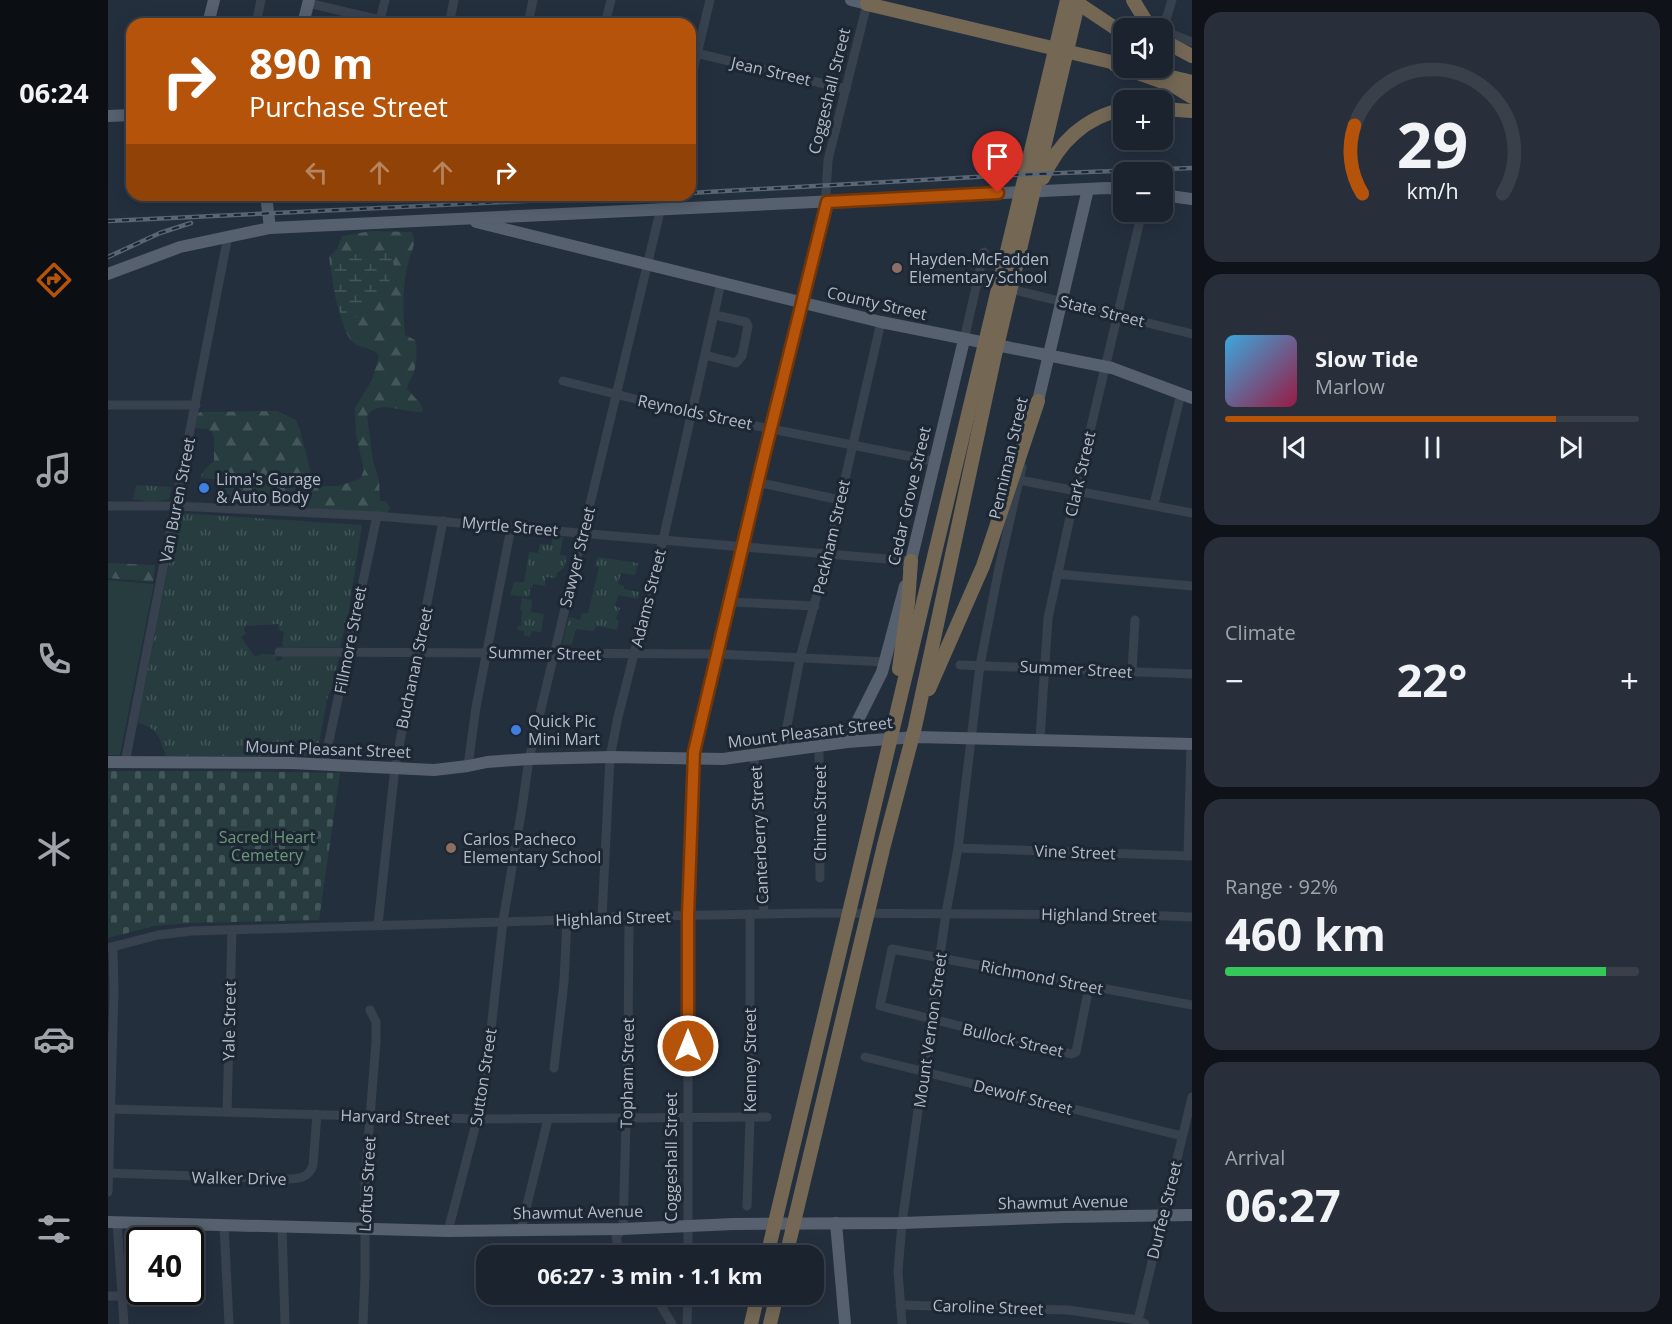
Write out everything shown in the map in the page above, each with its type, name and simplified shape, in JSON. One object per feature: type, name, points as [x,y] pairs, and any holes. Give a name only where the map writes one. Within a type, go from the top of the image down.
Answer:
[{"type":"highway","points":[[789,1245],[915,727],[988,358],[1067,0]]},
{"type":"highway","points":[[1073,0],[1113,27]]},
{"type":"highway","points":[[770,1245],[892,728],[988,358],[1025,228],[1079,0]]},
{"type":"highway","points":[[1133,0],[1144,18]]},
{"type":"highway","points":[[868,2],[1113,63]]},
{"type":"highway","points":[[1173,42],[1192,56]]},
{"type":"highway","points":[[1173,56],[1192,62]]},
{"type":"highway","points":[[1102,60],[1170,84],[1192,97]]},
{"type":"highway","points":[[1173,78],[1192,82]]},
{"type":"highway","points":[[1173,110],[1192,111]]},
{"type":"highway","points":[[1025,228],[1045,172],[1062,146],[1087,123],[1113,112]]},
{"type":"highway","points":[[915,727],[940,662],[983,566],[1038,401]]},
{"type":"highway","points":[[892,728],[911,561]]},
{"type":"highway","points":[[751,1324],[755,1305]]},
{"type":"highway","points":[[770,1324],[774,1305]]},
{"type":"main road","points":[[210,18],[214,0]]},
{"type":"main road","points":[[851,0],[868,2]]},
{"type":"main road","points":[[305,18],[309,1]]},
{"type":"main road","points":[[108,116],[126,116]]},
{"type":"main road","points":[[108,274],[172,250],[270,228],[1113,188]]},
{"type":"main road","name":"Penniman Street","points":[[1038,401],[1088,189]]},
{"type":"main road","points":[[1173,196],[1192,199]]},
{"type":"main road","points":[[267,201],[270,228]]},
{"type":"main road","points":[[518,233],[520,215]]},
{"type":"main road","name":"County Street","points":[[466,219],[647,266],[881,322],[1104,366],[1187,396]]},
{"type":"main road","name":"Cedar Grove Street","points":[[848,742],[886,662],[964,340]]},
{"type":"main road","name":"Mount Pleasant Street","points":[[108,762],[324,764],[434,770],[487,762],[529,759],[610,757],[723,759],[848,742],[931,736],[1192,744]]},
{"type":"main road","name":"Shawmut Avenue","points":[[113,1222],[448,1231],[1192,1215]]},
{"type":"main road","points":[[836,1223],[845,1324]]},
{"type":"street","points":[[257,18],[261,0]]},
{"type":"street","points":[[380,18],[385,0]]},
{"type":"street","points":[[450,18],[454,0]]},
{"type":"street","points":[[529,18],[533,0]]},
{"type":"street","points":[[606,18],[611,0]]},
{"type":"street","points":[[696,53],[710,0]]},
{"type":"street","points":[[1166,18],[1172,0]]},
{"type":"street","points":[[309,1],[373,18]]},
{"type":"street","name":"Coggeshall Street","points":[[688,1245],[688,916],[693,759],[770,428],[827,202],[827,165],[868,2]]},
{"type":"street","points":[[1173,37],[1192,42]]},
{"type":"street","name":"Jean Street","points":[[696,53],[846,89]]},
{"type":"street","name":"Sawyer Street","points":[[503,921],[529,759],[662,201]]},
{"type":"street","name":"Clark Street","points":[[1040,740],[1048,618],[1104,366],[1140,222]]},
{"type":"street","name":"Van Buren Street","points":[[125,763],[228,236]]},
{"type":"street","name":"Cedar Grove Street","points":[[964,340],[984,252]]},
{"type":"street","name":"State Street","points":[[978,281],[1192,334]]},
{"type":"street","name":"Adams Street","points":[[602,917],[610,757],[663,540],[721,284]]},
{"type":"street","points":[[705,355],[736,363],[742,356],[748,326],[746,322],[715,315]]},
{"type":"street","name":"Peckham Street","points":[[782,752],[800,658],[828,553],[881,322]]},
{"type":"street","name":"Reynolds Street","points":[[563,381],[691,413],[933,461]]},
{"type":"street","points":[[1154,504],[1187,396]]},
{"type":"street","name":"Penniman Street","points":[[970,737],[980,665],[999,568],[1038,401]]},
{"type":"street","points":[[108,405],[196,405]]},
{"type":"street","points":[[1019,480],[1192,513]]},
{"type":"street","points":[[758,482],[840,500]]},
{"type":"street","name":"Myrtle Street","points":[[108,506],[176,506],[376,516],[743,545],[911,561]]},
{"type":"street","name":"Fillmore Street","points":[[324,764],[376,516]]},
{"type":"street","name":"Buchanan Street","points":[[378,924],[395,767],[442,521]]},
{"type":"street","points":[[468,766],[476,707],[511,528]]},
{"type":"street","points":[[1057,574],[1192,586]]},
{"type":"street","points":[[730,602],[815,606]]},
{"type":"street","points":[[1132,672],[1135,620]]},
{"type":"street","name":"Summer Street","points":[[279,652],[718,654],[886,662]]},
{"type":"street","name":"Summer Street","points":[[960,665],[1192,674]]},
{"type":"street","name":"Mount Vernon Street","points":[[902,1324],[898,1271],[902,1223],[957,848],[970,737]]},
{"type":"street","points":[[1190,856],[1192,744]]},
{"type":"street","name":"Chime Street","points":[[819,747],[820,878]]},
{"type":"street","name":"Canterberry Street","points":[[754,756],[764,914]]},
{"type":"street","name":"Vine Street","points":[[957,848],[1190,856]]},
{"type":"street","name":"Highland Street","points":[[110,948],[172,932],[602,917],[946,913],[1192,917]]},
{"type":"street","name":"Kenney Street","points":[[747,1206],[750,1118],[750,914]]},
{"type":"street","name":"Topham Street","points":[[618,1245],[616,1237],[622,1229],[627,1118],[629,917]]},
{"type":"street","points":[[554,1068],[564,982],[567,920]]},
{"type":"street","name":"Sutton Street","points":[[448,1231],[484,1093],[503,921]]},
{"type":"street","name":"Yale Street","points":[[227,1112],[232,930]]},
{"type":"street","points":[[108,1192],[111,1109],[110,1049],[114,992],[110,948]]},
{"type":"street","name":"Richmond Street","points":[[880,1006],[892,949],[1192,1005]]},
{"type":"street","name":"Bullock Street","points":[[880,1006],[932,1021],[1071,1054],[1076,1052],[1089,987]]},
{"type":"street","name":"Loftus Street","points":[[363,1324],[365,1180],[372,1116],[376,1022],[370,1010]]},
{"type":"street","name":"Dewolf Street","points":[[865,1057],[1182,1136]]},
{"type":"street","name":"Durfee Street","points":[[1140,1323],[1162,1216],[1192,1097]]},
{"type":"street","name":"Harvard Street","points":[[111,1109],[478,1119],[766,1117]]},
{"type":"street","name":"Walker Drive","points":[[108,1173],[302,1178],[310,1172],[313,1165],[317,1114]]},
{"type":"street","points":[[521,1229],[548,1119]]},
{"type":"street","points":[[113,1222],[124,1324]]},
{"type":"street","points":[[224,1225],[228,1324]]},
{"type":"street","points":[[282,1226],[285,1324]]},
{"type":"street","points":[[108,1296],[122,1296]]},
{"type":"street","points":[[661,1305],[672,1324]]},
{"type":"street","points":[[687,1324],[688,1305]]},
{"type":"street","name":"Caroline Street","points":[[900,1305],[1068,1310],[1140,1323]]},
{"type":"green space","points":[[371,231],[412,232],[414,239],[404,288],[405,335],[415,340],[416,347],[414,372],[407,389],[423,409],[422,412],[415,412],[385,407],[372,411],[367,416],[373,461],[379,480],[380,501],[385,501],[390,507],[387,514],[218,504],[217,497],[224,496],[225,480],[200,478],[204,470],[214,461],[212,432],[208,429],[195,428],[198,413],[201,412],[277,411],[296,420],[314,486],[338,486],[360,479],[364,470],[356,435],[355,408],[372,380],[379,356],[354,343],[347,333],[337,300],[329,257],[337,249],[342,236]]},
{"type":"green space","points":[[389,250],[395,274],[361,314],[350,320],[345,318],[340,312],[336,299],[332,278],[332,260],[338,257]]},
{"type":"green space","points":[[136,485],[172,487],[169,499],[152,502],[133,499]]},
{"type":"green space","points":[[179,513],[362,525],[348,616],[340,647],[282,646],[284,632],[279,630],[278,624],[246,626],[244,629],[246,634],[241,637],[255,657],[262,654],[277,655],[276,661],[281,660],[283,656],[339,657],[328,695],[319,743],[324,749],[320,756],[166,756],[155,732],[139,723]]},
{"type":"green space","points":[[553,536],[563,537],[560,555],[567,556],[564,568],[557,573],[556,578],[545,577],[545,586],[533,584],[529,597],[510,595],[514,582],[524,582],[529,552],[538,553],[540,544],[551,545]]},
{"type":"green space","points":[[598,557],[638,563],[635,575],[621,573],[618,584],[624,586],[624,589],[639,592],[638,599],[618,595],[615,606],[620,608],[616,619],[619,621],[617,630],[597,626],[593,631],[576,629],[572,644],[562,645],[569,617],[580,620],[582,613],[588,613],[599,567],[595,566]]},
{"type":"green space","points":[[108,563],[155,565],[153,582],[108,578]]},
{"type":"green space","points":[[108,580],[154,584],[120,755],[108,755]]},
{"type":"green space","points":[[522,598],[532,600],[531,612],[544,614],[541,632],[532,631],[530,637],[524,635],[524,631],[517,630],[518,626],[521,626]]},
{"type":"green space","name":"Sacred Heart Cemetery","points":[[108,771],[340,773],[319,920],[154,926],[108,938]]},
{"type":"railway","points":[[696,193],[1011,175],[1192,168]]},
{"type":"railway","points":[[108,221],[526,201]]},
{"type":"railway","points":[[108,257],[160,233],[191,223]]},
{"type":"place","name":"Hayden-McFadden Elementary School","points":[[897,268]]},
{"type":"place","name":"Lima's Garage & Auto Body","points":[[204,488]]},
{"type":"place","name":"Quick Pic Mini Mart","points":[[516,730]]},
{"type":"place","name":"Carlos Pacheco Elementary School","points":[[451,848]]},
{"type":"route","points":[[688,1046],[688,916],[694,752],[827,202],[998,193]]}]
